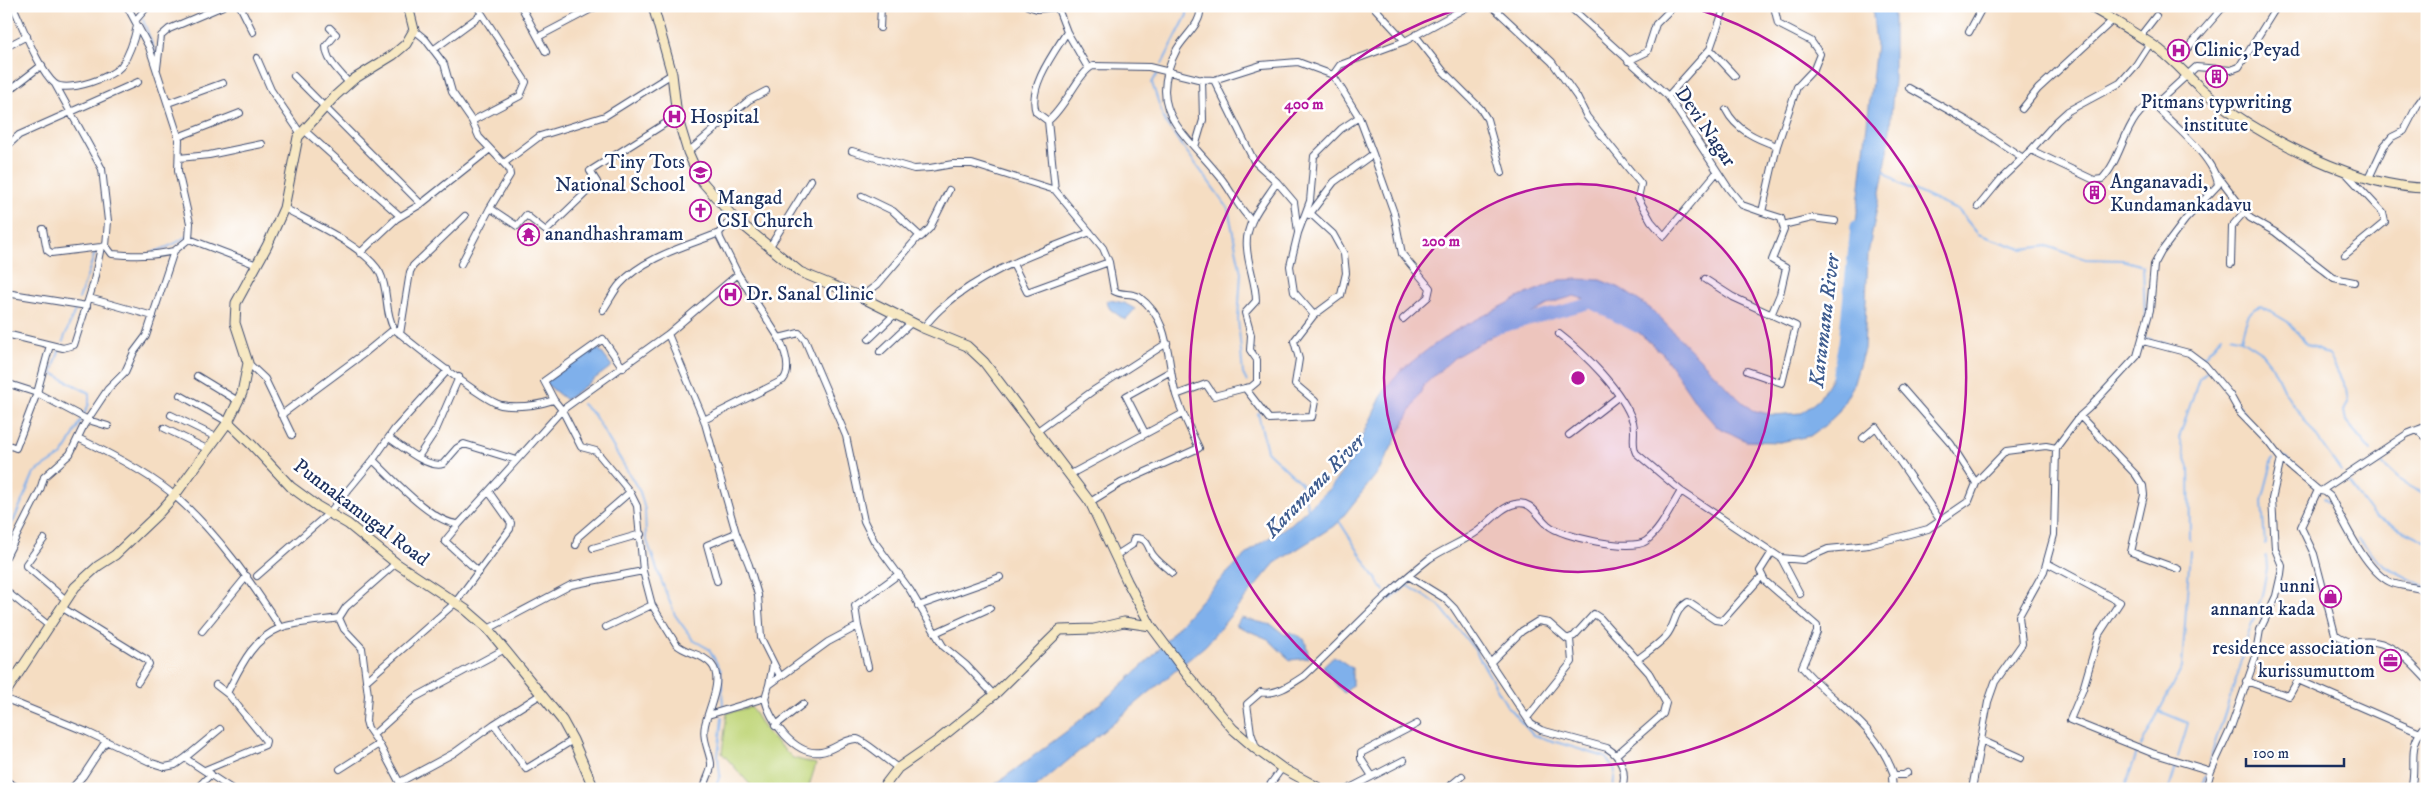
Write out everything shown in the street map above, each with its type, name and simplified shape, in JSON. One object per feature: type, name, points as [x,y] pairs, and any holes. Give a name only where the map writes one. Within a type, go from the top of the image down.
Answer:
[{"type":"street","points":[[6,334],[63,348],[74,344],[104,246],[108,221],[102,169],[55,84],[42,65],[13,6]]},
{"type":"street","points":[[127,6],[149,47],[178,137],[178,171],[190,223],[190,239]]},
{"type":"street","points":[[55,84],[65,88],[76,87],[121,67],[133,44],[136,23],[148,6]]},
{"type":"street","points":[[156,70],[161,36],[169,28],[223,6]]},
{"type":"street","points":[[240,6],[253,32]]},
{"type":"street","points":[[408,6],[414,30],[444,64],[452,92],[472,121],[479,137],[504,163],[510,175],[490,208],[461,264]]},
{"type":"street","points":[[472,121],[520,96],[526,82],[477,6]]},
{"type":"street","points":[[521,6],[546,52]]},
{"type":"street","points":[[538,37],[597,6]]},
{"type":"street","points":[[653,6],[672,74],[677,116],[688,152],[700,179],[733,217],[800,272],[861,297],[923,328],[967,346],[984,362],[1090,502],[1151,626],[1189,676],[1233,729],[1256,749],[1282,768],[1321,789]]},
{"type":"street","points":[[880,28],[881,6]]},
{"type":"street","points":[[1028,6],[1037,9],[1057,7],[1067,32],[1088,68]]},
{"type":"street","points":[[1200,6],[1201,17],[1178,48],[1164,81],[1165,100],[1177,126],[1224,182],[1244,214],[1252,221]]},
{"type":"street","points":[[1373,6],[1404,41]]},
{"type":"street","points":[[1333,74],[1340,66],[1404,41],[1468,6]]},
{"type":"street","points":[[1492,6],[1552,62],[1577,97],[1587,117],[1641,184],[1638,198],[1651,221],[1664,236],[1717,172]]},
{"type":"street","name":"Devi Nagar","points":[[1569,6],[1668,96],[1717,172],[1742,205],[1780,218],[1783,224]]},
{"type":"street","points":[[1628,61],[1647,52],[1656,24],[1674,6]]},
{"type":"street","points":[[1668,96],[1710,49],[1725,6]]},
{"type":"street","points":[[1762,212],[1777,146],[1797,87],[1814,69],[1820,54],[1811,41],[1778,24],[1774,6]]},
{"type":"street","points":[[1969,32],[1983,6]]},
{"type":"street","points":[[2175,63],[2224,6]]},
{"type":"street","points":[[2031,150],[2094,180],[2102,179],[2121,147],[2131,124],[2146,107],[2160,100],[2196,67],[2231,70],[2239,67],[2278,6]]},
{"type":"street","points":[[2095,8],[2175,63],[2210,96],[2248,123],[2302,152],[2344,171],[2369,178],[2427,188]]},
{"type":"street","points":[[433,50],[482,14]]},
{"type":"street","points":[[2149,45],[2142,34],[2156,16]]},
{"type":"street","points":[[2022,109],[2038,89],[2113,20]]},
{"type":"street","points":[[330,28],[336,34],[326,46],[328,58],[350,83]]},
{"type":"street","points":[[292,435],[264,379],[248,363],[236,323],[236,304],[284,208],[298,137],[350,83],[393,55],[406,44],[414,30]]},
{"type":"street","points":[[1055,190],[1048,121],[1036,112],[1034,107],[1036,88],[1067,32]]},
{"type":"street","points":[[1415,35],[1444,72],[1480,108],[1487,119],[1502,173]]},
{"type":"street","points":[[6,48],[27,36]]},
{"type":"street","points":[[1978,207],[2001,179],[2068,111],[2120,83],[2136,65],[2149,45]]},
{"type":"street","points":[[1710,49],[1735,76]]},
{"type":"street","points":[[257,58],[271,90],[302,132],[400,216]]},
{"type":"street","points":[[1048,121],[1060,110],[1088,68],[1093,66],[1149,67],[1214,80],[1261,65],[1298,62],[1333,74],[1359,117],[1394,213],[1402,254],[1430,288],[1428,296],[1403,320]]},
{"type":"street","points":[[11,89],[42,65]]},
{"type":"street","points":[[504,163],[540,136],[605,116],[672,74]]},
{"type":"street","points":[[294,76],[421,204]]},
{"type":"street","points":[[1195,147],[1204,120],[1202,79]]},
{"type":"street","points":[[1214,80],[1254,161],[1278,182],[1294,202],[1298,233]]},
{"type":"street","points":[[6,147],[19,135],[138,82]]},
{"type":"street","points":[[168,103],[223,83]]},
{"type":"street","points":[[1909,88],[1966,120],[2023,158]]},
{"type":"street","points":[[688,152],[749,100],[766,91]]},
{"type":"street","points":[[2369,178],[2384,146],[2392,137],[2404,131],[2418,104],[2427,92]]},
{"type":"street","points":[[2160,100],[2158,109],[2197,149],[2250,218],[2275,232],[2334,278],[2354,282]]},
{"type":"street","points":[[1726,110],[1729,116],[1746,133],[1777,146]]},
{"type":"street","points":[[178,137],[240,113]]},
{"type":"street","points":[[490,208],[517,226],[526,215],[546,230],[597,182],[590,170],[677,116]]},
{"type":"street","points":[[1314,316],[1294,292],[1290,266],[1298,233],[1310,201],[1314,156],[1341,129],[1359,117]]},
{"type":"street","points":[[178,158],[209,155],[262,144]]},
{"type":"street","points":[[360,253],[376,236],[400,216],[421,204],[490,149]]},
{"type":"street","points":[[852,151],[914,169],[953,164],[972,164],[1055,190],[1103,248],[1109,262],[1114,291],[1137,296],[1151,307],[1163,326],[1176,395],[1182,414],[1199,448],[1121,483],[1090,502]]},
{"type":"street","points":[[1298,233],[1310,213],[1334,182],[1373,154]]},
{"type":"street","points":[[2344,171],[2383,213],[2385,222],[2345,255]]},
{"type":"street","points":[[1972,789],[1988,702],[1995,682],[2022,644],[2019,616],[2047,563],[2054,535],[2056,448],[2080,416],[2124,372],[2137,356],[2145,333],[2154,265],[2161,252],[2185,220],[2218,184],[2217,175]]},
{"type":"street","points":[[769,248],[811,180]]},
{"type":"street","points":[[1176,395],[1206,384],[1214,396],[1251,387],[1257,382],[1257,360],[1250,350],[1251,335],[1245,314],[1256,301],[1247,247],[1247,233],[1252,221],[1278,182]]},
{"type":"street","points":[[861,297],[878,284],[919,236],[926,235],[949,190]]},
{"type":"street","points":[[862,196],[893,212],[919,236]]},
{"type":"street","points":[[284,208],[324,229],[360,253],[374,265],[381,274],[389,320],[394,328],[448,370],[495,403],[501,405],[532,405],[554,400]]},
{"type":"street","points":[[2231,264],[2232,226],[2245,211]]},
{"type":"street","points":[[1245,388],[1269,419],[1312,417],[1315,401],[1295,384],[1299,358],[1294,342],[1314,316],[1341,295],[1346,273],[1344,254],[1333,234],[1310,213]]},
{"type":"street","points":[[400,334],[410,272],[413,266],[465,216]]},
{"type":"street","points":[[604,310],[616,288],[634,272],[659,258],[719,233],[733,217]]},
{"type":"street","points":[[1772,313],[1780,294],[1786,268],[1772,260],[1784,230],[1783,224],[1812,218],[1835,221]]},
{"type":"street","points":[[43,229],[47,250],[52,253],[104,246]]},
{"type":"street","points":[[923,328],[943,306],[965,290],[1013,264],[1090,232]]},
{"type":"street","points":[[704,420],[783,380],[787,373],[779,338],[738,274],[719,233]]},
{"type":"street","points":[[104,246],[112,254],[147,257],[174,251],[190,239]]},
{"type":"street","points":[[190,239],[257,265]]},
{"type":"street","points":[[6,557],[40,490],[44,477],[70,454],[108,388],[125,372],[134,352],[146,336],[174,251]]},
{"type":"street","points":[[1013,264],[1027,292],[1109,262]]},
{"type":"street","points":[[479,572],[445,541],[459,524],[562,410],[668,334],[738,274]]},
{"type":"street","points":[[1705,279],[1733,297],[1772,313],[1796,326],[1782,383],[1747,371]]},
{"type":"street","points":[[6,293],[87,306]]},
{"type":"street","points":[[89,298],[153,316]]},
{"type":"street","points":[[869,339],[895,314]]},
{"type":"street","points":[[880,352],[912,322]]},
{"type":"street","points":[[281,415],[366,352],[394,328]]},
{"type":"street","points":[[779,338],[799,333],[805,340],[846,436],[864,521],[874,541],[899,574],[943,646],[966,665],[994,695]]},
{"type":"street","points":[[668,334],[704,420],[736,533],[750,565],[758,595],[761,638],[780,676]]},
{"type":"street","points":[[1559,334],[1593,365],[1618,397],[1633,423],[1633,444],[1636,452],[1681,491],[1782,558],[1803,560],[1828,549],[1869,545],[1928,529],[1969,501],[1976,483],[2006,451],[2046,446],[2056,448]]},
{"type":"street","points":[[623,368],[603,339],[544,381],[554,400],[562,410],[581,447],[596,451],[630,492],[638,506],[642,571],[652,605],[676,644],[681,649],[700,656],[713,666],[716,676],[715,686],[704,738],[711,771],[705,784],[705,789]]},
{"type":"street","points":[[2142,341],[2190,353],[2205,365],[2230,395],[2240,412],[2281,459],[2319,491],[2330,496],[2359,546],[2378,573],[2388,582],[2427,592]]},
{"type":"street","points":[[1036,432],[1094,390],[1167,343]]},
{"type":"street","points":[[6,444],[16,448],[37,394],[50,345]]},
{"type":"street","points":[[6,692],[63,603],[92,572],[124,548],[175,495],[228,422],[238,401],[248,363]]},
{"type":"street","points":[[257,576],[329,513],[389,438],[448,370]]},
{"type":"street","points":[[1145,433],[1126,396],[1171,371]]},
{"type":"street","points":[[197,376],[238,401]]},
{"type":"street","points":[[418,457],[436,430],[459,377]]},
{"type":"street","points":[[6,383],[37,394],[88,420],[108,426]]},
{"type":"street","points":[[1902,388],[1951,444],[1976,483]]},
{"type":"street","points":[[180,395],[228,422]]},
{"type":"street","points":[[1569,435],[1618,397]]},
{"type":"street","points":[[171,414],[216,437]]},
{"type":"street","points":[[1069,475],[1182,414]]},
{"type":"street","points":[[2080,416],[2136,475],[2143,486],[2144,495],[2131,552],[2178,569]]},
{"type":"street","name":"Punnakamugal Road","points":[[228,422],[291,487],[348,524],[396,562],[474,616],[488,629],[562,720],[573,740],[594,789]]},
{"type":"street","points":[[2427,426],[2407,434],[2319,491],[2301,527],[2314,554],[2335,634],[2350,644],[2374,642],[2393,647],[2427,680]]},
{"type":"street","points":[[1863,438],[1876,427],[1940,520]]},
{"type":"street","points":[[164,428],[207,449]]},
{"type":"street","points":[[2416,430],[2427,439]]},
{"type":"street","points":[[78,438],[105,451],[175,495],[205,525],[247,576],[280,628]]},
{"type":"street","points":[[389,438],[418,457],[439,465],[446,461],[460,445],[464,444],[516,460]]},
{"type":"street","points":[[2206,789],[2211,771],[2230,730],[2255,659],[2260,630],[2276,596],[2281,574],[2282,566],[2275,549],[2272,506],[2281,459]]},
{"type":"street","points":[[373,460],[427,509],[453,524],[459,524]]},
{"type":"street","points":[[1256,749],[1246,704],[1261,692],[1267,694],[1304,676],[1439,552],[1478,531],[1514,504],[1529,506],[1546,524],[1557,532],[1616,544],[1636,545],[1645,542],[1654,534],[1681,491]]},
{"type":"street","points":[[366,681],[455,604],[510,530],[511,523],[489,492]]},
{"type":"street","points":[[576,545],[578,537],[630,492]]},
{"type":"street","points":[[717,581],[708,545],[736,533]]},
{"type":"street","points":[[593,548],[641,534]]},
{"type":"street","points":[[1115,556],[1132,545],[1134,538],[1138,538],[1149,544],[1151,552],[1172,573]]},
{"type":"street","points":[[44,539],[26,566],[63,603],[147,660],[150,664],[138,682]]},
{"type":"street","points":[[1772,552],[1760,570],[1765,581],[1817,626],[1817,632],[1802,667],[1860,720],[1887,756],[1894,775],[1892,778],[1893,789]]},
{"type":"street","points":[[1782,558],[1800,594]]},
{"type":"street","points":[[227,694],[248,652],[280,628],[339,618],[346,607],[396,562]]},
{"type":"street","points":[[2047,563],[2120,602],[2099,634],[2083,689],[2070,720],[2144,750],[2211,771]]},
{"type":"street","points":[[488,629],[571,585],[642,571]]},
{"type":"street","points":[[868,666],[855,606],[899,574]]},
{"type":"street","points":[[202,631],[247,576]]},
{"type":"street","points":[[1638,659],[1667,635],[1673,619],[1684,604],[1691,603],[1715,620],[1722,621],[1762,576]]},
{"type":"street","points":[[918,606],[1000,577]]},
{"type":"street","points":[[1410,577],[1444,598],[1454,608],[1492,661],[1531,724],[1541,730],[1603,747],[1616,755],[1624,772],[1622,789]]},
{"type":"street","points":[[6,591],[48,625]]},
{"type":"street","points":[[606,627],[652,605]]},
{"type":"street","points":[[935,633],[990,608]]},
{"type":"street","points":[[1527,718],[1572,662],[1570,639],[1594,614],[1638,659],[1664,696],[1666,708],[1663,714],[1616,755]]},
{"type":"street","points":[[339,618],[344,628],[362,648],[368,695],[366,721],[403,789]]},
{"type":"street","points":[[1492,661],[1522,631],[1538,620],[1549,623],[1567,639],[1570,639]]},
{"type":"street","points":[[882,789],[898,768],[937,741],[994,695],[1060,630],[1094,628],[1124,622],[1151,626]]},
{"type":"street","points":[[769,684],[828,642],[858,626]]},
{"type":"street","points":[[373,735],[414,698],[504,649]]},
{"type":"street","points":[[773,664],[765,698],[767,710],[775,726],[805,751],[822,752],[855,739],[862,741],[898,768]]},
{"type":"street","points":[[2246,681],[2290,696],[2298,680],[2420,733]]},
{"type":"street","points":[[196,789],[208,772],[265,746],[266,741],[227,694],[216,685]]},
{"type":"street","points":[[400,782],[454,752],[540,695]]},
{"type":"street","points":[[708,715],[765,698]]},
{"type":"street","points":[[6,699],[165,767],[175,765],[220,729]]},
{"type":"street","points":[[775,726],[803,704]]},
{"type":"street","points":[[494,724],[526,769],[573,740]]},
{"type":"street","points":[[1372,776],[1361,759],[1361,753],[1417,724]]},
{"type":"street","points":[[2411,789],[2414,779],[2413,742],[2426,725]]},
{"type":"street","points":[[1981,740],[2022,758]]},
{"type":"street","points":[[71,789],[83,776],[106,741]]},
{"type":"street","points":[[340,769],[379,744]]},
{"type":"street","points":[[184,758],[232,789]]},
{"type":"street","points":[[1348,789],[1404,760]]},
{"type":"street","points":[[1267,789],[1282,768]]},
{"type":"street","points":[[1894,775],[1904,775],[1907,773]]},
{"type":"street","points":[[1446,789],[1462,776]]},
{"type":"street","points":[[6,781],[20,789]]},
{"type":"green space","points":[[751,707],[767,733],[793,758],[816,764],[808,789],[754,789],[722,753],[727,713]]},
{"type":"water","points":[[1872,6],[1894,6],[1894,80],[1888,151],[1868,254],[1864,349],[1853,386],[1838,413],[1824,426],[1810,436],[1780,442],[1746,441],[1716,426],[1697,404],[1663,354],[1628,323],[1602,304],[1574,296],[1551,303],[1455,357],[1425,384],[1379,471],[1337,524],[1275,563],[1206,645],[1034,789],[989,789],[1067,731],[1115,691],[1152,657],[1201,600],[1236,564],[1256,546],[1291,524],[1330,488],[1352,459],[1385,389],[1400,371],[1456,330],[1522,296],[1560,280],[1600,280],[1620,288],[1651,309],[1752,410],[1773,415],[1802,413],[1819,399],[1844,357],[1849,335],[1849,290],[1876,45]]},
{"type":"water","points":[[1106,301],[1124,303],[1135,309],[1125,320],[1110,309]]},
{"type":"water","points":[[595,344],[612,366],[566,400],[545,383]]},
{"type":"water","points":[[1241,618],[1272,625],[1285,635],[1291,632],[1305,640],[1309,658],[1290,660],[1268,639],[1235,625]]},
{"type":"water","points":[[1334,656],[1352,668],[1352,686],[1344,693],[1323,666]]},
{"type":"waterway","points":[[1162,64],[1187,15],[1187,6]]},
{"type":"waterway","points":[[143,20],[156,55]]},
{"type":"waterway","points":[[1157,74],[1152,83],[1165,122],[1228,208],[1241,273],[1238,319],[1243,374],[1247,382]]},
{"type":"waterway","points":[[1884,170],[1898,183],[1959,211],[1978,234],[2022,249],[2047,246],[2085,259],[2122,260],[2143,266],[2145,317]]},
{"type":"waterway","name":"Karamana River","points":[[1837,378],[1844,342],[1856,226]]},
{"type":"waterway","points":[[154,252],[174,244],[185,237]]},
{"type":"waterway","points":[[79,299],[95,253]]},
{"type":"waterway","name":"Karamana River","points":[[1495,329],[1591,303],[1637,327]]},
{"type":"waterway","points":[[2230,336],[2241,339],[2249,314],[2261,306],[2288,322],[2308,345],[2330,356],[2346,389],[2348,403],[2344,411],[2346,421],[2371,451]]},
{"type":"waterway","points":[[63,341],[75,310]]},
{"type":"waterway","points":[[2193,353],[2204,357],[2222,335]]},
{"type":"waterway","points":[[2143,337],[2172,346]]},
{"type":"waterway","points":[[2241,339],[2261,352],[2272,366],[2284,391],[2341,471]]},
{"type":"waterway","points":[[6,533],[14,520],[34,473],[62,455],[89,404],[89,393],[52,373],[59,351]]},
{"type":"waterway","points":[[2190,539],[2189,467],[2179,438],[2199,379],[2208,370]]},
{"type":"waterway","points":[[582,404],[594,415],[640,492],[645,510],[646,538],[661,580],[675,615],[693,640],[709,649],[721,671],[723,706]]},
{"type":"waterway","points":[[2239,405],[2245,414]]},
{"type":"waterway","points":[[1258,413],[1267,451],[1301,483],[1308,509]]},
{"type":"waterway","points":[[2283,457],[2303,471],[2311,481]]},
{"type":"waterway","points":[[2265,545],[2262,501],[2273,458]]},
{"type":"waterway","points":[[2378,460],[2401,481],[2427,496]]},
{"type":"waterway","points":[[2347,480],[2374,516],[2427,542]]},
{"type":"waterway","points":[[2324,497],[2328,501]]},
{"type":"waterway","points":[[1339,521],[1384,591]]},
{"type":"waterway","points":[[2359,539],[2382,563],[2397,573],[2427,587]]},
{"type":"waterway","points":[[2141,746],[2182,667],[2190,551]]},
{"type":"waterway","points":[[2209,762],[2241,664],[2248,634],[2262,596],[2267,568],[2266,556]]},
{"type":"waterway","points":[[1390,600],[1407,585],[1439,605],[1475,650],[1507,706],[1533,735],[1605,757],[1615,770],[1613,789]]},
{"type":"waterway","points":[[2159,711],[2188,723],[2178,757]]},
{"type":"waterway","points":[[715,789],[720,775],[718,756],[722,718]]},
{"type":"waterway","points":[[2124,789],[2138,750]]},
{"type":"waterway","points":[[2169,789],[2176,767]]},
{"type":"waterway","points":[[2201,789],[2205,776]]},
{"type":"place","name":"Clinic, Peyad","points":[[2178,50]]},
{"type":"place","name":"Pitmans typwriting institute","points":[[2216,76]]},
{"type":"place","name":"Hospital","points":[[674,117]]},
{"type":"place","name":"Tiny Tots National School","points":[[701,173]]},
{"type":"place","name":"Anganavadi, Kundamankadavu","points":[[2094,193]]},
{"type":"place","name":"Mangad CSI Church","points":[[701,210]]},
{"type":"place","name":"anandhashramam","points":[[529,234]]},
{"type":"place","name":"Dr. Sanal Clinic","points":[[730,294]]},
{"type":"place","name":"unni annanta kada","points":[[2331,597]]},
{"type":"place","name":"residence association kurissumuttom","points":[[2391,660]]}]
